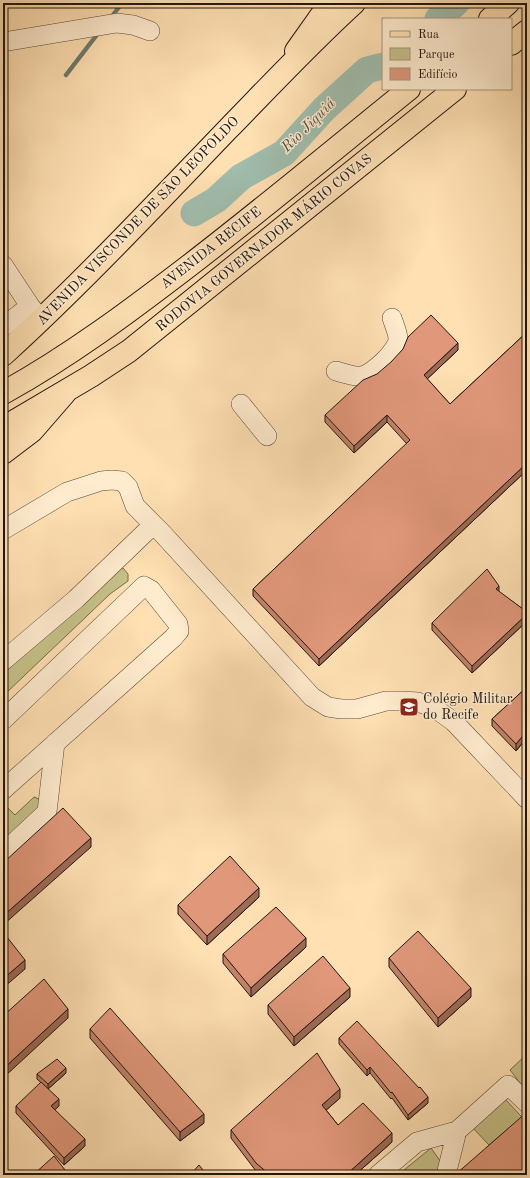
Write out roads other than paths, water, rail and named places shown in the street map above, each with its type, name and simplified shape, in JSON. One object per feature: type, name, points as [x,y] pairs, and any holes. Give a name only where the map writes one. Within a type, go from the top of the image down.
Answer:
[{"type":"main road","name":"AVENIDA VISCONDE DE SÃO LEOPOLDO","points":[[271,84],[330,3]]},
{"type":"main road","name":"AVENIDA VISCONDE DE SÃO LEOPOLDO","points":[[3,355],[36,313],[89,274],[271,84],[354,3]]},
{"type":"main road","points":[[491,18],[508,3]]},
{"type":"main road","points":[[512,43],[527,31]]},
{"type":"main road","name":"AVENIDA RECIFE","points":[[3,393],[40,373],[124,316],[236,229],[408,90]]},
{"type":"main road","name":"RODOVIA GOVERNADOR MÁRIO COVAS","points":[[68,389],[129,351],[454,90]]},
{"type":"main road","points":[[3,428],[68,389]]},
{"type":"main road","points":[[3,452],[32,431],[68,389]]},
{"type":"street","points":[[3,42],[117,23],[133,25],[150,31]]},
{"type":"street","points":[[3,265],[36,313],[3,327]]},
{"type":"street","points":[[336,371],[362,376],[372,372],[395,349],[398,340],[392,318]]},
{"type":"street","points":[[241,404],[267,436]]},
{"type":"street","points":[[3,530],[67,492],[101,481],[112,480],[126,483],[135,506],[312,697],[328,707],[341,709],[357,710],[386,701],[418,702],[436,709],[454,722],[527,799]]},
{"type":"street","points":[[3,661],[76,599],[153,525]]},
{"type":"street","points":[[3,720],[138,590],[144,586],[151,590],[178,624],[179,631],[3,790]]},
{"type":"street","points":[[3,853],[48,812],[55,743]]},
{"type":"street","points":[[378,1175],[417,1142],[457,1131],[508,1084],[527,1103]]},
{"type":"street","points":[[446,1175],[457,1131]]},
{"type":"waterway","points":[[110,19],[122,3]]},
{"type":"waterway","name":"Rio Jiquiá","points":[[439,18],[456,3]]},
{"type":"waterway","points":[[66,75],[99,32]]},
{"type":"waterway","name":"Rio Jiquiá","points":[[194,213],[216,200],[241,177],[284,153],[324,109],[367,70],[382,66]]},
{"type":"place","name":"Colégio Militar do Recife","points":[[409,707]]}]
